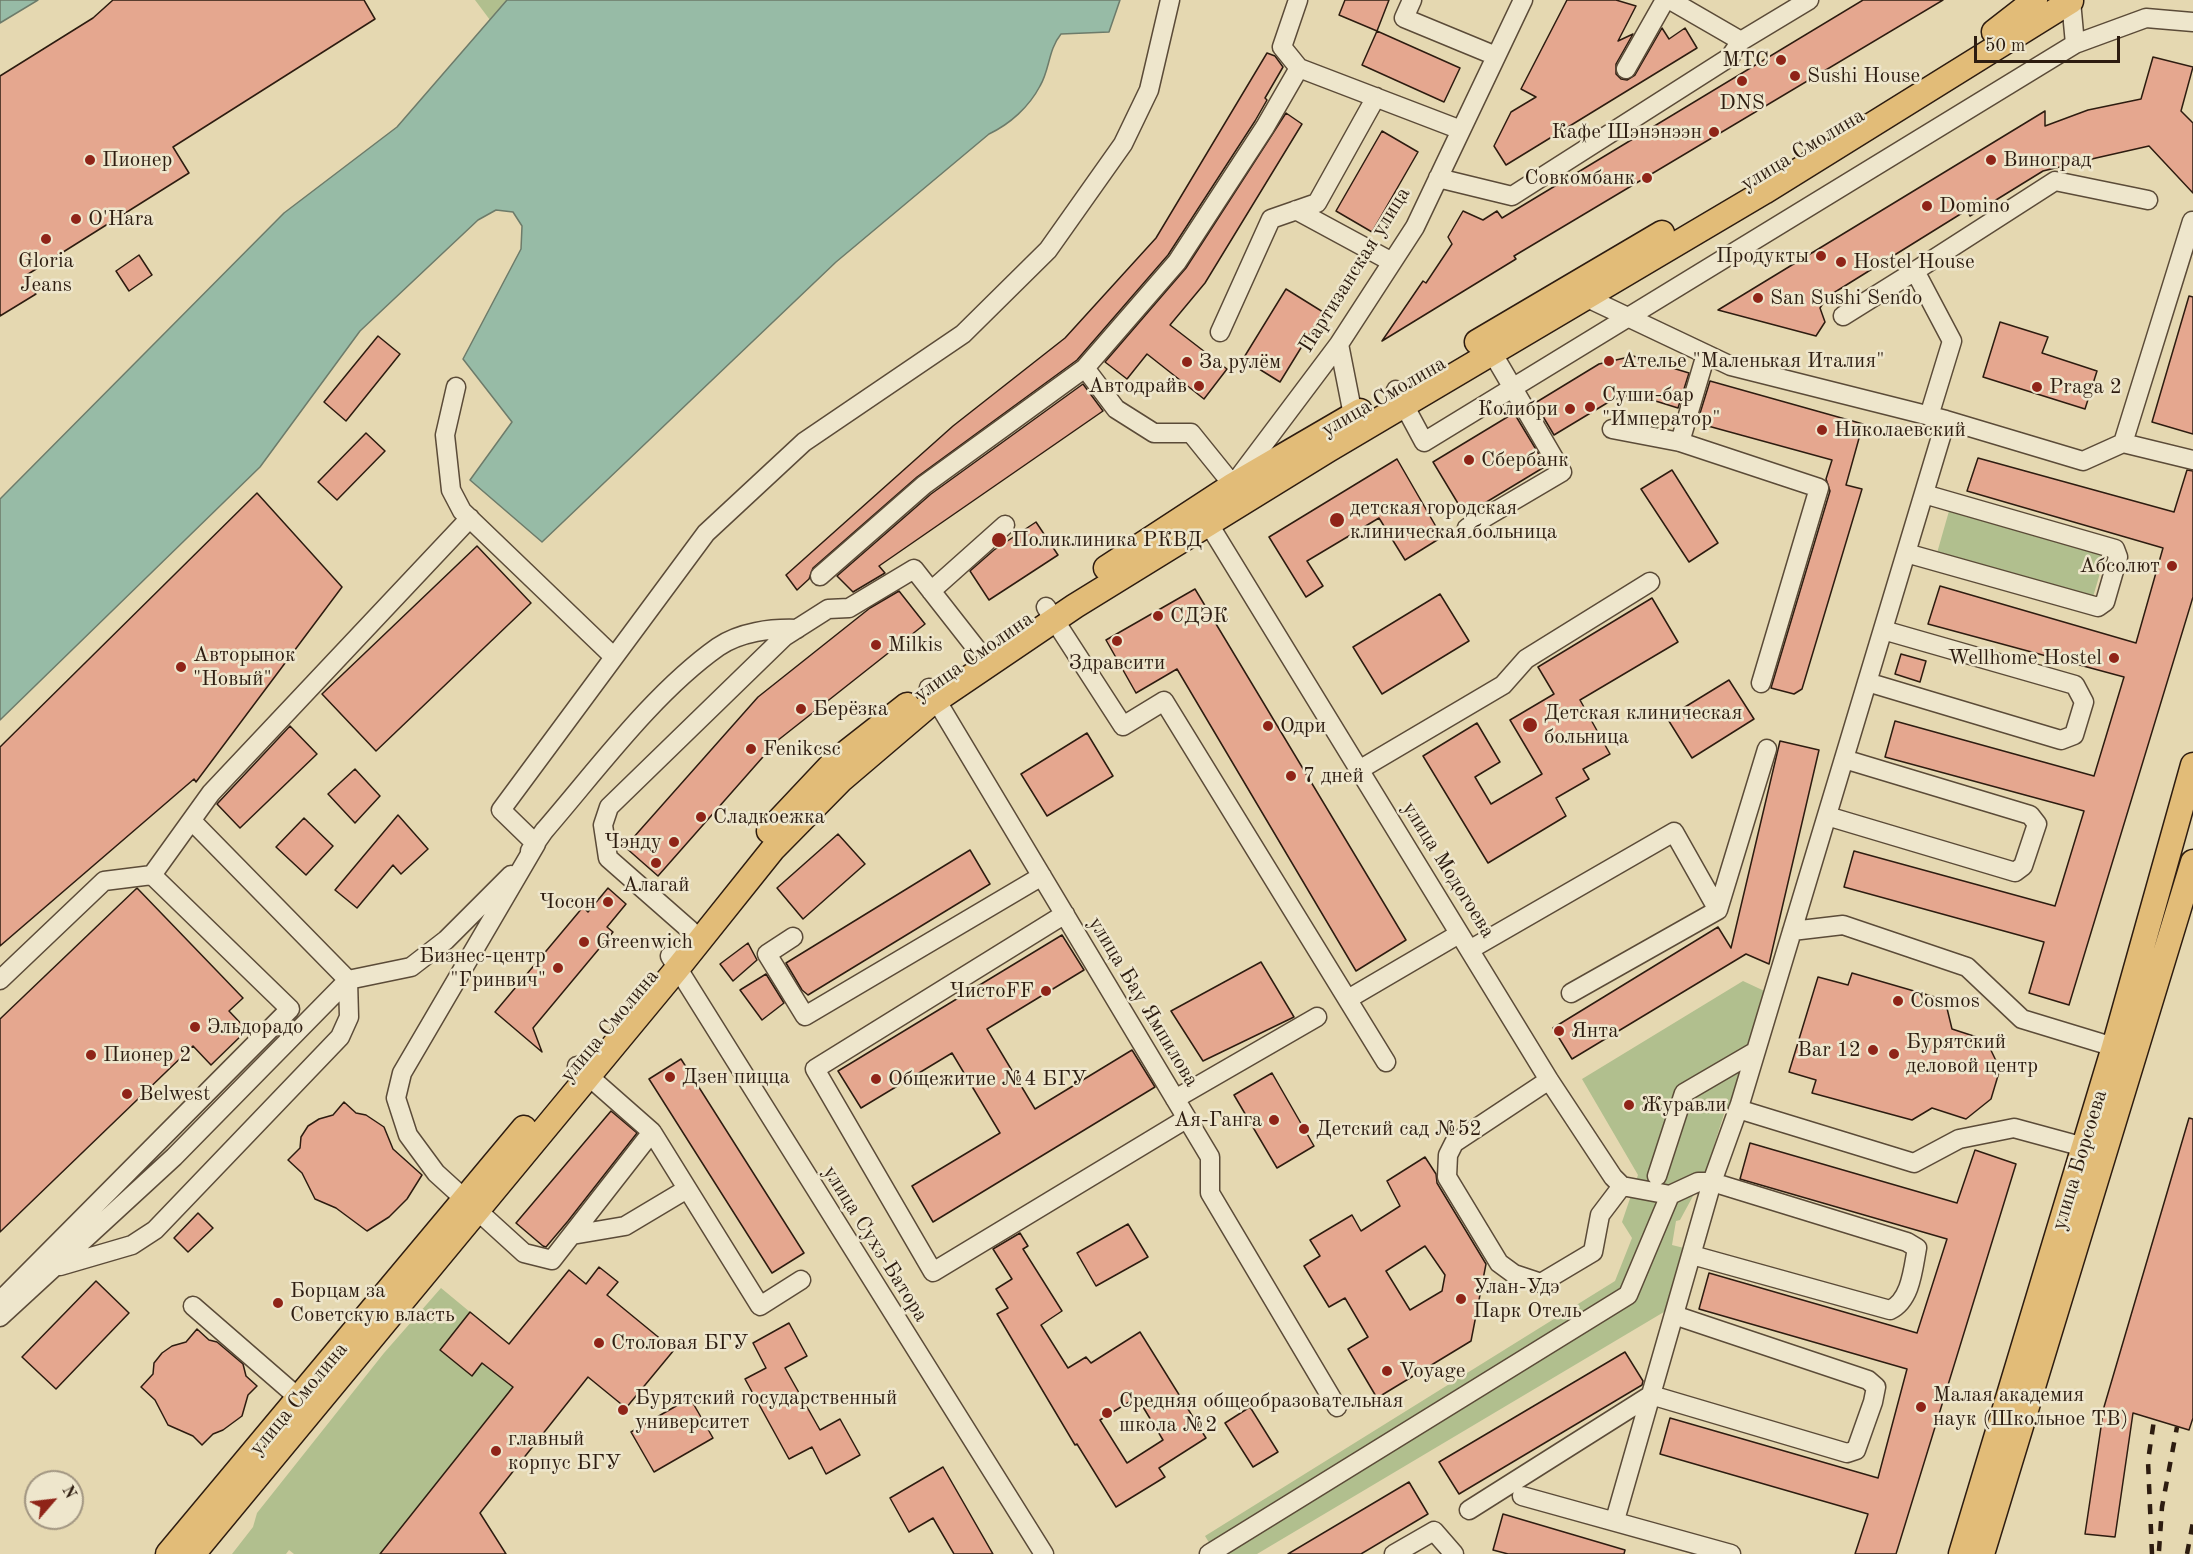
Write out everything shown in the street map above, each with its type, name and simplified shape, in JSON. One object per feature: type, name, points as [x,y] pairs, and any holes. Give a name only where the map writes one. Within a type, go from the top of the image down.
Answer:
[{"type":"main road","name":"улица Смолина","points":[[168,1554],[300,1399],[470,1206],[673,963],[690,930],[749,854],[833,763],[933,694],[979,652],[1051,613],[1203,515],[1233,485],[1353,416],[1400,397],[1576,293],[2006,25],[2035,0]]},
{"type":"main road","name":"улица Смолина","points":[[2006,25],[2071,1]]},
{"type":"main road","points":[[1576,293],[1764,192],[2071,1]]},
{"type":"main road","points":[[1203,515],[1400,397]]},
{"type":"main road","points":[[673,963],[773,849],[841,780],[933,694],[1051,613]]},
{"type":"main road","name":"улица Борсоева","points":[[1961,1554],[2114,1047],[2193,765]]},
{"type":"main road","name":"улица Борсоева","points":[[1982,1554],[2193,862]]},
{"type":"main road","points":[[194,1554],[470,1206]]},
{"type":"street","points":[[536,844],[501,810],[706,533],[804,442],[963,334],[1048,250],[1123,144],[1149,90],[1170,0]]},
{"type":"street","points":[[1298,0],[1282,47],[1299,68],[1461,130]]},
{"type":"street","points":[[1412,0],[1404,18],[1496,56]]},
{"type":"street","name":"Партизанская улица","points":[[1233,485],[1339,344],[1415,227],[1523,0]]},
{"type":"street","points":[[1626,69],[1665,0]]},
{"type":"street","points":[[1670,0],[1741,41]]},
{"type":"street","points":[[1438,177],[1512,196],[1730,57],[1741,41],[1809,0]]},
{"type":"street","points":[[2071,1],[2075,44]]},
{"type":"street","points":[[1400,397],[1424,442],[2075,44],[2146,18],[2193,22]]},
{"type":"street","points":[[820,576],[924,485],[1085,369],[1177,262],[1265,126],[1299,68]]},
{"type":"street","points":[[1220,332],[1271,219],[1317,203],[1376,97]]},
{"type":"street","points":[[1843,316],[2055,181],[2148,200]]},
{"type":"street","points":[[1296,210],[1392,262]]},
{"type":"street","points":[[2123,443],[2192,221]]},
{"type":"street","points":[[1615,1520],[1692,1255],[1705,1182],[1738,1109],[1924,494],[1952,341],[1915,271]]},
{"type":"street","points":[[1576,293],[1731,366],[1937,418],[2083,461],[2123,443],[2193,460]]},
{"type":"street","points":[[1339,344],[1353,416]]},
{"type":"street","points":[[1467,528],[1562,472],[1487,345]]},
{"type":"street","points":[[1680,442],[1706,354]]},
{"type":"street","points":[[1085,369],[1116,410],[1154,433],[1191,433],[1233,485]]},
{"type":"street","points":[[456,387],[444,435],[451,490],[462,511],[614,657]]},
{"type":"street","points":[[1612,429],[1680,442],[1819,488],[1761,682]]},
{"type":"street","points":[[1906,553],[2098,607],[2105,602],[2118,557],[2115,549],[1924,494]]},
{"type":"street","name":"улица Модогоева","points":[[1203,515],[1459,934],[1471,949],[1549,1080],[1613,1177],[1622,1186]]},
{"type":"street","points":[[0,980],[104,881],[152,875],[211,793],[470,518]]},
{"type":"street","points":[[931,591],[1005,525]]},
{"type":"street","points":[[690,930],[608,858],[603,825],[609,807],[784,637],[828,609],[849,608],[915,569],[979,652]]},
{"type":"street","points":[[1359,770],[1503,685],[1526,659],[1650,582]]},
{"type":"street","points":[[1051,613],[1123,726],[1164,701],[1386,1062]]},
{"type":"street","points":[[652,1132],[552,1260],[524,1253],[436,1173],[408,1135],[396,1098],[402,1073],[544,831],[657,701],[719,646],[767,628],[797,629]]},
{"type":"street","points":[[1867,682],[2061,740],[2074,735],[2081,713],[2084,702],[2075,685],[1883,630]]},
{"type":"street","name":"улица Бау Ямпилова","points":[[933,694],[1209,1157],[1210,1193],[1337,1407]]},
{"type":"street","points":[[1571,993],[1718,910],[1767,749]]},
{"type":"street","points":[[1827,816],[2015,872],[2023,866],[2037,824],[2030,815],[1844,759]]},
{"type":"street","points":[[55,1267],[132,1245],[155,1230],[340,1037],[349,1017],[348,980],[192,821]]},
{"type":"street","points":[[1471,949],[1674,832],[1718,910]]},
{"type":"street","points":[[0,1317],[174,1157],[348,980],[411,966],[446,940],[511,876],[536,844]]},
{"type":"street","points":[[0,1302],[290,1009],[152,875]]},
{"type":"street","points":[[793,937],[767,954],[805,1016],[1042,876]]},
{"type":"street","points":[[1065,915],[815,1069],[933,1272],[1186,1119]]},
{"type":"street","points":[[1792,931],[1843,925],[1967,967],[1997,992],[2022,1020],[2114,1047]]},
{"type":"street","points":[[1348,999],[1459,934]]},
{"type":"street","name":"улица Сухэ-Батора","points":[[673,963],[1044,1554]]},
{"type":"street","points":[[1175,1099],[1317,1017]]},
{"type":"street","points":[[1657,1176],[1684,1093],[1756,1051]]},
{"type":"street","points":[[583,1071],[652,1132],[760,1306],[801,1280]]},
{"type":"street","points":[[1549,1080],[1454,1143],[1448,1155],[1447,1178],[1499,1263],[1514,1274],[1541,1283],[1593,1252],[1600,1215],[1622,1186],[1670,1195],[1705,1182],[1907,1242],[1917,1248],[1905,1297],[1899,1306],[1890,1310],[1692,1255]]},
{"type":"street","points":[[1738,1109],[1914,1163],[1959,1139],[2014,1128],[2084,1147]]},
{"type":"street","points":[[572,1235],[625,1226],[687,1189]]},
{"type":"street","points":[[1209,1554],[1628,1295],[1670,1195]]},
{"type":"street","points":[[193,1306],[300,1399]]},
{"type":"street","points":[[1469,1510],[1651,1395],[1847,1453],[1856,1450],[1876,1387],[1868,1380],[1674,1316]]},
{"type":"street","points":[[1522,1496],[1731,1554]]},
{"type":"street","points":[[1395,1554],[1434,1531],[1454,1554]]},
{"type":"shaded area","points":[[0,0],[38,0],[0,23]]},
{"type":"shaded area","points":[[475,0],[507,0],[490,20]]},
{"type":"shaded area","points":[[507,0],[1120,0],[1109,32],[1061,34],[1054,46],[1040,86],[1018,114],[989,134],[836,262],[542,542],[470,480],[512,422],[463,359],[521,249],[522,226],[513,212],[496,210],[478,220],[360,331],[260,467],[0,720],[0,499],[284,213],[397,127]]},
{"type":"shaded area","points":[[1949,511],[2105,556],[2093,597],[1937,553]]},
{"type":"shaded area","points":[[1743,981],[1773,995],[1740,1104],[1725,1111],[1705,1174],[1680,1220],[1676,1221],[1672,1245],[1684,1248],[1674,1306],[1257,1554],[1216,1554],[1205,1536],[1615,1281],[1632,1238],[1622,1222],[1638,1175],[1582,1079]]},
{"type":"shaded area","points":[[441,1288],[470,1312],[472,1375],[482,1363],[513,1387],[380,1554],[294,1554],[289,1550],[286,1554],[232,1554],[253,1527],[257,1513],[384,1353]]},
{"type":"building","points":[[113,0],[364,0],[375,19],[173,147],[189,173],[25,276],[36,294],[0,316],[0,76],[93,18]]},
{"type":"building","points":[[1345,0],[1389,0],[1377,31],[1339,15]]},
{"type":"building","points":[[1567,0],[1616,0],[1636,6],[1618,41],[1633,34],[1616,64],[1616,74],[1621,79],[1627,80],[1635,75],[1662,28],[1669,39],[1685,28],[1697,48],[1506,165],[1494,146],[1511,112],[1536,97],[1521,89]]},
{"type":"building","points":[[1863,0],[1943,0],[1514,256],[1516,259],[1382,341],[1423,281],[1426,283],[1452,244],[1448,237],[1463,211],[1483,220],[1497,211],[1502,218]]},
{"type":"building","points":[[1377,31],[1460,68],[1444,102],[1362,65]]},
{"type":"building","points":[[1267,53],[1275,56],[1283,67],[1255,121],[1168,255],[1077,360],[917,477],[813,568],[809,579],[797,590],[786,575],[953,426],[1065,338],[1156,238]]},
{"type":"building","points":[[2153,57],[2193,67],[2181,111],[2193,123],[2193,193],[2149,146],[2043,171],[1970,216],[1967,210],[1827,297],[1820,308],[1825,322],[1816,336],[1718,310],[2045,111],[2045,126],[2088,110],[2141,99]]},
{"type":"building","points":[[1286,113],[1302,124],[1205,283],[1170,325],[1227,369],[1204,399],[1147,354],[1127,379],[1105,362],[1186,268]]},
{"type":"building","points":[[1382,131],[1418,152],[1372,232],[1336,211]]},
{"type":"building","points":[[139,255],[152,275],[129,291],[116,271]]},
{"type":"building","points":[[1286,289],[1323,312],[1280,382],[1243,359]]},
{"type":"building","points":[[2189,296],[2193,297],[2193,434],[2152,422]]},
{"type":"building","points":[[2000,322],[2048,337],[2042,353],[2097,371],[2085,409],[1983,377]]},
{"type":"building","points":[[378,336],[400,354],[346,421],[324,402]]},
{"type":"building","points":[[1633,356],[1689,373],[1678,408],[1633,394],[1612,400],[1554,435],[1535,403],[1599,364]]},
{"type":"building","points":[[1710,381],[1863,424],[1846,485],[1862,489],[1802,689],[1794,694],[1771,688],[1830,491],[1826,479],[1832,460],[1697,423]]},
{"type":"building","points":[[1083,384],[1103,411],[879,566],[885,573],[853,592],[837,576],[931,494]]},
{"type":"building","points":[[1514,413],[1546,466],[1465,515],[1433,462]]},
{"type":"building","points":[[366,433],[385,451],[337,500],[318,482]]},
{"type":"building","points":[[1978,458],[2174,512],[2187,470],[2193,471],[2193,597],[2069,1005],[2029,993],[2044,942],[1844,887],[1854,851],[2055,906],[2084,811],[1885,757],[1895,721],[2094,776],[2124,677],[1928,624],[1940,586],[2136,643],[2163,548],[1967,491]]},
{"type":"building","name":"детская городская клиническая больница","points":[[1397,459],[1442,537],[1405,560],[1379,518],[1307,561],[1323,586],[1306,597],[1269,537]]},
{"type":"building","points":[[1672,470],[1718,543],[1689,562],[1641,489]]},
{"type":"building","name":"Авторынок \"Новый\"","points":[[257,493],[342,587],[196,782],[194,779],[0,946],[0,747]]},
{"type":"building","points":[[1036,522],[1058,555],[989,600],[970,571],[994,550]]},
{"type":"building","points":[[477,546],[531,603],[376,751],[322,694]]},
{"type":"building","points":[[1195,589],[1406,940],[1356,971],[1177,669],[1136,693],[1106,640]]},
{"type":"building","points":[[899,591],[925,624],[777,741],[658,876],[625,847],[758,697],[870,608]]},
{"type":"building","points":[[1440,594],[1469,641],[1382,694],[1353,647]]},
{"type":"building","points":[[1652,598],[1678,642],[1580,700],[1610,754],[1583,769],[1589,779],[1556,798],[1566,816],[1488,863],[1423,756],[1477,723],[1500,762],[1475,777],[1491,804],[1542,774],[1510,720],[1554,694],[1538,667]]},
{"type":"building","points":[[1901,654],[1926,661],[1920,682],[1895,674]]},
{"type":"building","points":[[1729,680],[1754,719],[1692,758],[1667,718]]},
{"type":"building","points":[[290,726],[317,754],[240,828],[217,804]]},
{"type":"building","points":[[1087,733],[1113,776],[1047,816],[1021,774]]},
{"type":"building","points":[[1780,741],[1819,750],[1769,964],[1746,954],[1572,1059],[1553,1028],[1718,927],[1731,948]]},
{"type":"building","points":[[355,769],[380,796],[355,823],[328,794]]},
{"type":"building","points":[[398,815],[428,849],[401,874],[393,865],[357,908],[335,890]]},
{"type":"building","points":[[304,818],[333,846],[306,875],[276,847]]},
{"type":"building","points":[[838,834],[865,864],[803,919],[777,888]]},
{"type":"building","points":[[970,850],[990,884],[808,995],[802,990],[786,963]]},
{"type":"building","name":"Пионер 2","points":[[137,888],[243,998],[229,1011],[247,1030],[211,1065],[193,1046],[0,1232],[0,1019]]},
{"type":"building","name":"Бизнес-центр \"Гринвич\"","points":[[608,888],[626,904],[607,927],[613,932],[533,1028],[542,1052],[495,1012],[583,907],[588,912]]},
{"type":"building","name":"Общежитие №4 БГУ","points":[[1062,935],[1084,970],[987,1029],[1035,1109],[1132,1050],[1155,1087],[933,1222],[912,1186],[1000,1133],[952,1053],[861,1108],[838,1071]]},
{"type":"building","points":[[748,943],[757,960],[733,981],[720,964]]},
{"type":"building","points":[[1261,962],[1294,1017],[1203,1061],[1171,1011]]},
{"type":"building","name":"Бурятский деловой центр","points":[[1852,973],[1945,1000],[1952,1029],[1986,1040],[2000,1069],[1991,1099],[1966,1119],[1932,1108],[1912,1120],[1812,1093],[1816,1080],[1789,1072],[1818,977],[1848,985]]},
{"type":"building","points":[[766,974],[784,1003],[762,1020],[740,990]]},
{"type":"building","points":[[681,1059],[804,1253],[772,1273],[649,1079]]},
{"type":"building","name":"Ая-Ганга","points":[[1272,1073],[1314,1146],[1277,1168],[1234,1095]]},
{"type":"building","points":[[344,1102],[356,1113],[366,1115],[384,1127],[393,1149],[422,1175],[407,1199],[389,1217],[367,1231],[336,1208],[315,1199],[302,1173],[288,1160],[300,1148],[301,1137],[308,1126],[319,1119],[333,1115]]},
{"type":"building","points":[[611,1111],[637,1133],[568,1221],[546,1247],[543,1246],[516,1223]]},
{"type":"building","points":[[2189,1118],[2193,1119],[2193,1418],[2189,1430],[2133,1413],[2115,1537],[2085,1534],[2104,1407]]},
{"type":"building","points":[[1750,1143],[1957,1203],[1975,1150],[2016,1164],[1896,1554],[1855,1554],[1868,1514],[1660,1454],[1670,1418],[1878,1478],[1907,1369],[1699,1309],[1709,1273],[1917,1333],[1947,1239],[1740,1179]]},
{"type":"building","points":[[1425,1157],[1436,1174],[1437,1183],[1486,1264],[1471,1341],[1377,1398],[1348,1349],[1368,1337],[1345,1298],[1329,1307],[1304,1266],[1320,1256],[1310,1240],[1352,1215],[1361,1231],[1400,1206],[1387,1181]],"holes":[[[1425,1246],[1445,1275],[1442,1291],[1410,1310],[1386,1271]]]},
{"type":"building","points":[[198,1213],[213,1228],[188,1252],[174,1238]]},
{"type":"building","points":[[1128,1224],[1148,1257],[1096,1286],[1077,1253]]},
{"type":"building","points":[[1020,1233],[1028,1246],[1023,1249],[1062,1311],[1041,1325],[1068,1368],[1086,1357],[1091,1363],[1140,1332],[1206,1438],[1159,1468],[1165,1477],[1116,1507],[1077,1444],[1075,1445],[997,1314],[1008,1308],[996,1289],[1012,1279],[993,1249]],"holes":[[[1137,1397],[1163,1440],[1127,1463],[1100,1420]]]},
{"type":"building","points":[[599,1267],[618,1282],[607,1295],[674,1350],[626,1408],[588,1377],[480,1513],[506,1554],[380,1554],[513,1387],[482,1363],[472,1376],[440,1350],[470,1312],[509,1344],[569,1270],[586,1284]]},
{"type":"building","points":[[96,1281],[129,1313],[56,1389],[22,1357]]},
{"type":"building","points":[[789,1323],[807,1356],[785,1368],[820,1430],[840,1419],[860,1455],[826,1474],[812,1447],[789,1459],[745,1379],[766,1368],[753,1343]]},
{"type":"building","points":[[197,1329],[243,1364],[246,1376],[257,1386],[248,1395],[242,1416],[223,1430],[213,1434],[202,1445],[193,1436],[168,1425],[155,1400],[141,1387],[153,1374],[154,1363],[162,1353],[172,1346],[186,1342]]},
{"type":"building","points":[[1625,1352],[1643,1381],[1642,1385],[1459,1494],[1439,1462]]},
{"type":"building","points":[[690,1398],[713,1438],[654,1472],[631,1432]]},
{"type":"building","points":[[1250,1407],[1278,1452],[1253,1467],[1225,1423]]},
{"type":"building","points":[[943,1467],[993,1554],[954,1554],[933,1518],[909,1532],[890,1498]]},
{"type":"building","points":[[1409,1482],[1428,1514],[1361,1554],[1288,1554]]},
{"type":"building","points":[[1503,1514],[1625,1550],[1624,1554],[1508,1554],[1493,1550]]},
{"type":"railway","points":[[2152,1554],[2148,1461],[2154,1420]]},
{"type":"railway","points":[[2159,1551],[2162,1507],[2177,1427]]},
{"type":"railway","points":[[2187,1554],[2193,1522]]},
{"type":"place","name":"МТС","points":[[1781,60]]},
{"type":"place","name":"Sushi House","points":[[1795,76]]},
{"type":"place","name":"DNS","points":[[1742,81]]},
{"type":"place","name":"Кафе Шэнэнээн","points":[[1714,132]]},
{"type":"place","name":"Пионер","points":[[90,160]]},
{"type":"place","name":"Виноград","points":[[1991,160]]},
{"type":"place","name":"Совкомбанк","points":[[1647,178]]},
{"type":"place","name":"Domino","points":[[1927,206]]},
{"type":"place","name":"O'Hara","points":[[76,219]]},
{"type":"place","name":"Gloria Jeans","points":[[46,239]]},
{"type":"place","name":"Продукты","points":[[1821,256]]},
{"type":"place","name":"Hostel House","points":[[1841,262]]},
{"type":"place","name":"San Sushi Sendo","points":[[1758,298]]},
{"type":"place","name":"Ателье \"Маленькая Италия\"","points":[[1609,361]]},
{"type":"place","name":"За рулём","points":[[1187,362]]},
{"type":"place","name":"Автодрайв","points":[[1199,386]]},
{"type":"place","name":"Praga 2","points":[[2037,387]]},
{"type":"place","name":"Суши-бар \"Император\"","points":[[1590,407]]},
{"type":"place","name":"Колибри","points":[[1570,409]]},
{"type":"place","name":"Николаевский","points":[[1822,430]]},
{"type":"place","name":"Сбербанк","points":[[1469,460]]},
{"type":"place","name":"детская городская клиническая больница","points":[[1337,520]]},
{"type":"place","name":"Поликлиника РКВД","points":[[999,540]]},
{"type":"place","name":"Абсолют","points":[[2172,566]]},
{"type":"place","name":"СДЭК","points":[[1158,616]]},
{"type":"place","name":"Здравсити","points":[[1117,641]]},
{"type":"place","name":"Milkis","points":[[876,645]]},
{"type":"place","name":"Wellhome Hostel","points":[[2114,658]]},
{"type":"place","name":"Авторынок \"Новый\"","points":[[181,667]]},
{"type":"place","name":"Берёзка","points":[[801,709]]},
{"type":"place","name":"Детская клиническая больница","points":[[1530,725]]},
{"type":"place","name":"Одри","points":[[1268,726]]},
{"type":"place","name":"Fenikcsc","points":[[751,749]]},
{"type":"place","name":"7 дней","points":[[1291,776]]},
{"type":"place","name":"Сладкоежка","points":[[701,817]]},
{"type":"place","name":"Чэнду","points":[[674,842]]},
{"type":"place","name":"Алагай","points":[[656,863]]},
{"type":"place","name":"Чосон","points":[[608,902]]},
{"type":"place","name":"Greenwich","points":[[584,942]]},
{"type":"place","name":"Бизнес-центр \"Гринвич\"","points":[[558,968]]},
{"type":"place","name":"ЧистоFF","points":[[1046,991]]},
{"type":"place","name":"Cosmos","points":[[1898,1001]]},
{"type":"place","name":"Эльдорадо","points":[[195,1027]]},
{"type":"place","name":"Янта","points":[[1559,1031]]},
{"type":"place","name":"Bar 12","points":[[1873,1050]]},
{"type":"place","name":"Бурятский деловой центр","points":[[1894,1054]]},
{"type":"place","name":"Пионер 2","points":[[91,1055]]},
{"type":"place","name":"Дзен пицца","points":[[670,1077]]},
{"type":"place","name":"Общежитие №4 БГУ","points":[[876,1079]]},
{"type":"place","name":"Belwest","points":[[127,1094]]},
{"type":"place","name":"Журавли","points":[[1629,1105]]},
{"type":"place","name":"Ая-Ганга","points":[[1274,1120]]},
{"type":"place","name":"Детский сад №52","points":[[1304,1129]]},
{"type":"place","name":"Улан-Удэ Парк Отель","points":[[1461,1299]]},
{"type":"place","name":"Борцам за Советскую власть","points":[[278,1303]]},
{"type":"place","name":"Столовая БГУ","points":[[599,1343]]},
{"type":"place","name":"Voyage","points":[[1387,1371]]},
{"type":"place","name":"Малая академия наук (Школьное ТВ)","points":[[1921,1407]]},
{"type":"place","name":"Бурятский государственный университет","points":[[623,1410]]},
{"type":"place","name":"Средняя общеобразовательная школа №2","points":[[1107,1413]]},
{"type":"place","name":"главный корпус БГУ","points":[[496,1451]]}]
